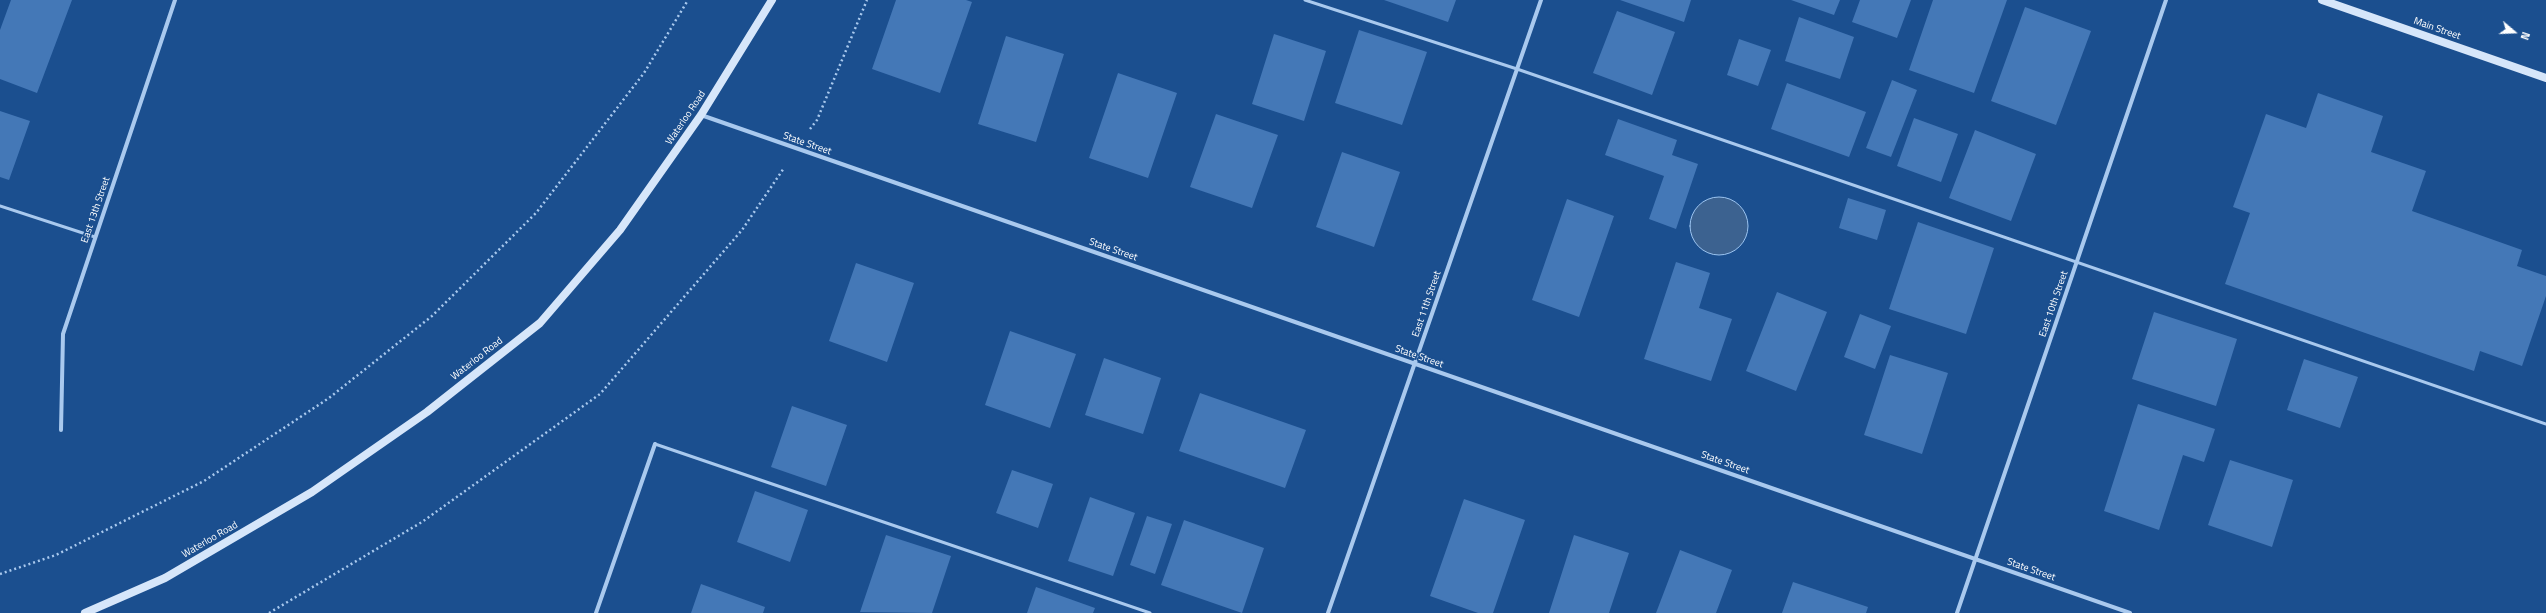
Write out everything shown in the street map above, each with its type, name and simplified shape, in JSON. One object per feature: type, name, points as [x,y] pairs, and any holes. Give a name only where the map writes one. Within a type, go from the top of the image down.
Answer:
[{"type":"main road","name":"Waterloo Road","points":[[85,613],[165,578],[312,492],[427,412],[540,323],[620,230],[701,115],[772,0]]},
{"type":"main road","name":"Main Street","points":[[2322,0],[2546,78]]},
{"type":"street","name":"East 13th Street","points":[[62,430],[63,334],[176,0]]},
{"type":"street","name":"East 11th Street","points":[[1328,613],[1541,0]]},
{"type":"street","name":"East 10th Street","points":[[1957,613],[2166,0]]},
{"type":"street","name":"State Street","points":[[701,115],[2130,613]]},
{"type":"street","points":[[596,613],[655,444]]},
{"type":"lane","points":[[1305,0],[1517,70],[2546,424]]},
{"type":"lane","points":[[0,206],[95,237]]},
{"type":"lane","points":[[655,444],[1150,613]]},
{"type":"path","points":[[0,574],[56,555],[204,481],[329,398],[432,316],[536,213],[644,73],[688,0]]},
{"type":"path","points":[[269,613],[422,522],[600,394],[742,230],[817,120],[867,0]]},
{"type":"water","points":[[1713,197],[1725,197],[1740,205],[1748,220],[1748,232],[1740,247],[1725,255],[1713,255],[1698,247],[1690,232],[1690,220],[1698,205]]},
{"type":"building","points":[[11,0],[72,0],[37,93],[0,79],[0,30]]},
{"type":"building","points":[[896,0],[966,0],[972,2],[940,93],[872,69]]},
{"type":"building","points":[[1384,0],[1456,0],[1448,22]]},
{"type":"building","points":[[1620,0],[1691,0],[1684,22]]},
{"type":"building","points":[[1791,0],[1840,0],[1834,15]]},
{"type":"building","points":[[1860,0],[1911,0],[1897,38],[1852,22]]},
{"type":"building","points":[[1933,0],[2007,0],[1974,93],[1909,70]]},
{"type":"building","points":[[2025,7],[2091,31],[2056,125],[1991,101]]},
{"type":"building","points":[[1617,11],[1675,32],[1652,95],[1593,73]]},
{"type":"building","points":[[1799,17],[1854,37],[1840,79],[1785,61]]},
{"type":"building","points":[[1359,30],[1427,52],[1402,125],[1335,103]]},
{"type":"building","points":[[1274,34],[1326,51],[1304,121],[1252,104]]},
{"type":"building","points":[[1006,36],[1064,54],[1036,142],[978,124]]},
{"type":"building","points":[[1739,39],[1771,50],[1758,86],[1727,75]]},
{"type":"building","points":[[1118,73],[1177,93],[1148,178],[1089,158]]},
{"type":"building","points":[[1892,80],[1917,90],[1891,157],[1866,148]]},
{"type":"building","points":[[1787,83],[1866,112],[1849,157],[1771,129]]},
{"type":"building","points":[[2318,93],[2383,116],[2371,152],[2426,171],[2412,211],[2522,250],[2517,266],[2546,276],[2546,296],[2522,366],[2480,351],[2474,371],[2225,284],[2250,213],[2233,207],[2266,114],[2306,128]]},
{"type":"building","points":[[0,111],[30,121],[9,180],[0,177]]},
{"type":"building","points":[[1216,114],[1278,135],[1252,208],[1190,187]]},
{"type":"building","points":[[1914,118],[1958,134],[1941,182],[1897,166]]},
{"type":"building","points":[[1618,119],[1677,140],[1672,155],[1698,164],[1676,229],[1649,219],[1664,176],[1605,155]]},
{"type":"building","points":[[1975,130],[2036,154],[2011,221],[1949,198]]},
{"type":"building","points":[[1342,152],[1400,172],[1374,247],[1316,227]]},
{"type":"building","points":[[1848,198],[1886,210],[1877,240],[1839,228]]},
{"type":"building","points":[[1567,199],[1614,216],[1579,317],[1532,300]]},
{"type":"building","points":[[1918,222],[1994,248],[1966,334],[1889,309]]},
{"type":"building","points":[[1676,262],[1710,273],[1699,308],[1732,319],[1711,381],[1644,359]]},
{"type":"building","points":[[856,263],[914,283],[887,362],[829,341]]},
{"type":"building","points":[[1777,292],[1827,312],[1796,391],[1746,371]]},
{"type":"building","points":[[2154,312],[2237,339],[2216,406],[2132,379]]},
{"type":"building","points":[[1860,314],[1891,326],[1875,369],[1844,357]]},
{"type":"building","points":[[1010,331],[1076,354],[1050,428],[985,405]]},
{"type":"building","points":[[1890,355],[1948,373],[1922,454],[1864,435]]},
{"type":"building","points":[[1104,358],[1161,378],[1143,434],[1085,415]]},
{"type":"building","points":[[2304,359],[2358,377],[2340,428],[2287,410]]},
{"type":"building","points":[[1200,393],[1306,430],[1285,488],[1179,451]]},
{"type":"building","points":[[2138,404],[2215,429],[2204,462],[2183,455],[2159,530],[2104,511]]},
{"type":"building","points":[[792,406],[847,425],[826,486],[771,467]]},
{"type":"building","points":[[2230,460],[2293,480],[2272,547],[2208,525]]},
{"type":"building","points":[[1012,470],[1053,484],[1038,528],[996,513]]},
{"type":"building","points":[[755,491],[808,510],[790,562],[737,542]]},
{"type":"building","points":[[1090,497],[1135,513],[1113,576],[1068,561]]},
{"type":"building","points":[[1464,499],[1525,520],[1493,613],[1478,613],[1430,596]]},
{"type":"building","points":[[1147,516],[1172,524],[1155,574],[1130,565]]},
{"type":"building","points":[[1184,520],[1264,548],[1242,613],[1161,585]]},
{"type":"building","points":[[886,535],[951,556],[932,613],[860,612]]},
{"type":"building","points":[[1574,535],[1629,553],[1609,613],[1549,613]]},
{"type":"building","points":[[1680,550],[1732,570],[1716,613],[1656,613]]},
{"type":"building","points":[[1793,582],[1868,607],[1866,613],[1782,613]]},
{"type":"building","points":[[701,584],[765,607],[763,613],[691,613]]},
{"type":"building","points":[[1036,587],[1095,608],[1093,613],[1027,613]]}]
